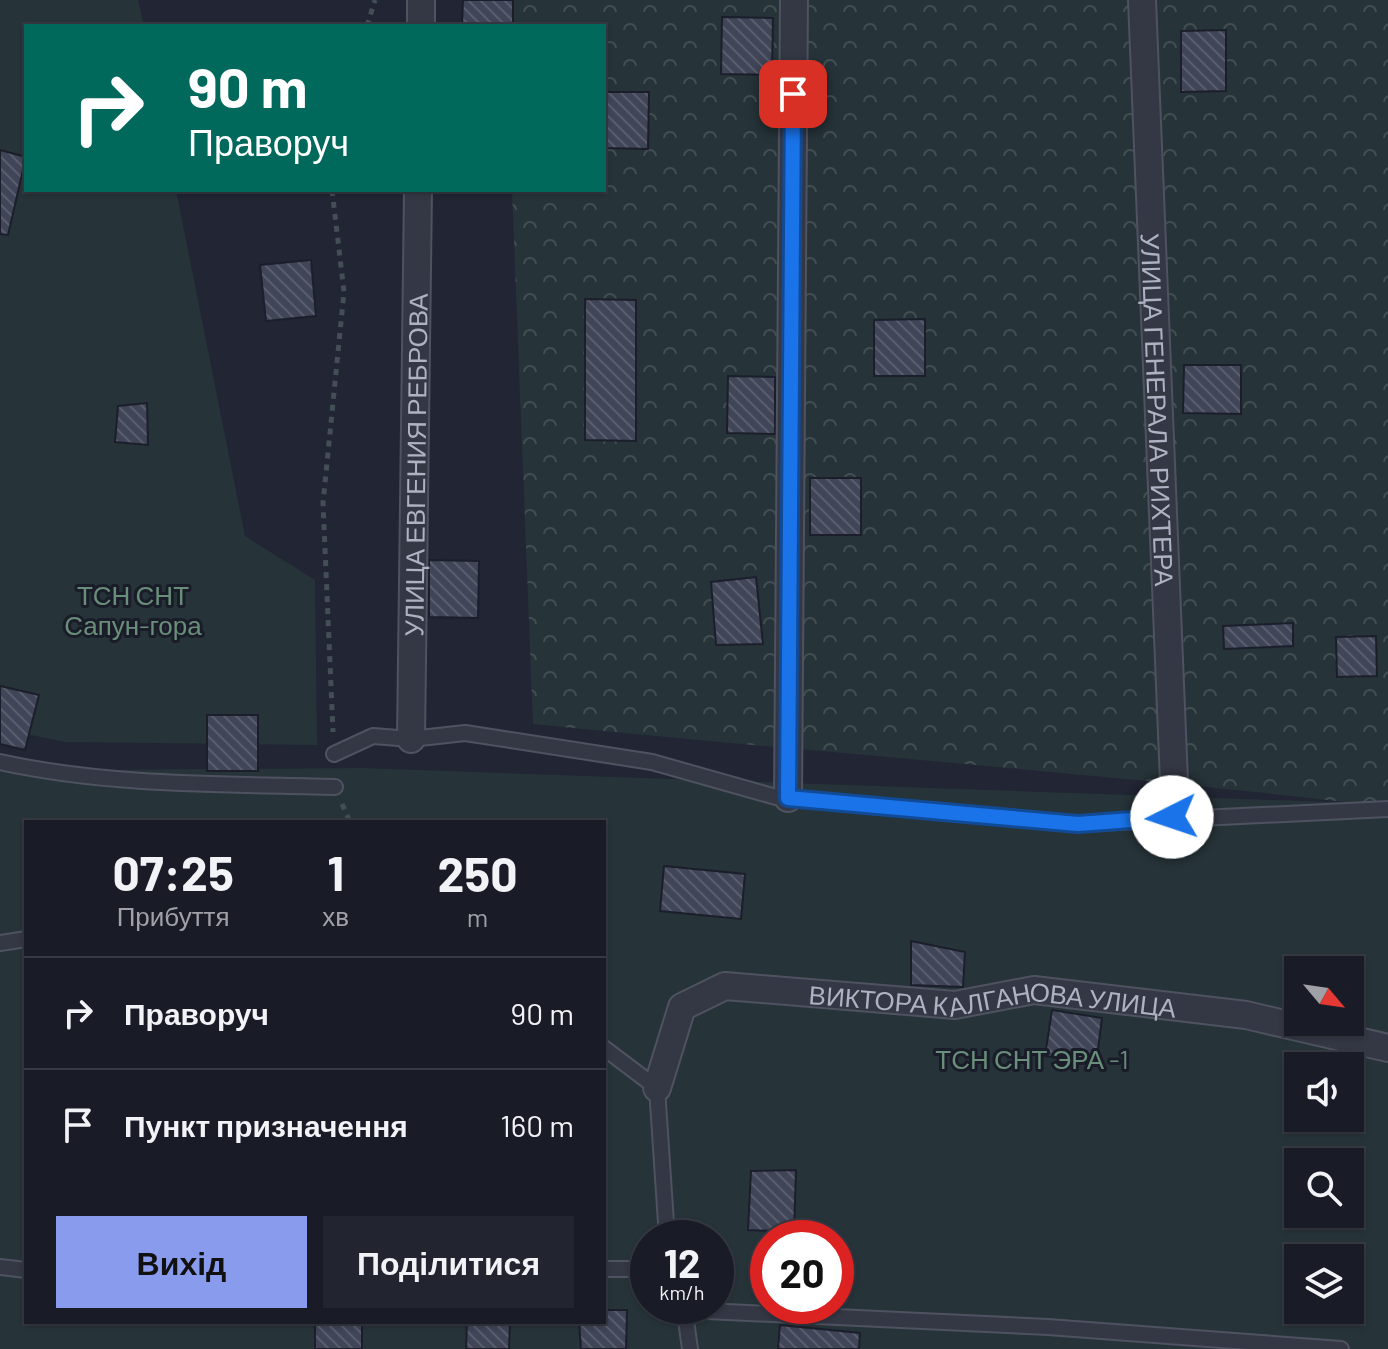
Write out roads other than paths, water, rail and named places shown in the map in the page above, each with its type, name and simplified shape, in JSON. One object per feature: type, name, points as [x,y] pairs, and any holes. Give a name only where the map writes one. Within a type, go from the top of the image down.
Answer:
[{"type":"street","points":[[421,0],[421,24]]},
{"type":"street","points":[[788,798],[794,0]]},
{"type":"street","name":"УЛИЦА ГЕНЕРАЛА РИХТЕРА","points":[[1142,0],[1174,782],[1172,817]]},
{"type":"street","name":"УЛИЦА ЕВГЕНИЯ РЕБРОВА","points":[[411,739],[418,192]]},
{"type":"street","name":"ВИКТОРА КАЛГАНОВА УЛИЦА","points":[[657,1088],[682,1007],[725,986],[955,1005],[1034,990],[1246,1015],[1388,1048]]},
{"type":"lane","points":[[334,754],[373,736],[411,739],[465,733],[652,762],[788,798],[1078,824],[1172,817],[1388,809]]},
{"type":"lane","points":[[0,762],[39,771],[119,778],[335,787]]},
{"type":"lane","points":[[0,943],[24,939]]},
{"type":"lane","points":[[606,1050],[657,1088],[666,1220]]},
{"type":"lane","points":[[0,1267],[24,1270]]},
{"type":"lane","points":[[606,1269],[630,1269]]},
{"type":"lane","points":[[734,1311],[1048,1327],[1341,1349]]},
{"type":"lane","points":[[686,1324],[690,1349]]},
{"type":"park label","name":"ТСН СНТ Сапун-гора","points":[[133,609]]},
{"type":"park label","name":"ТСН СНТ ЭРА -1","points":[[1032,1058]]}]
